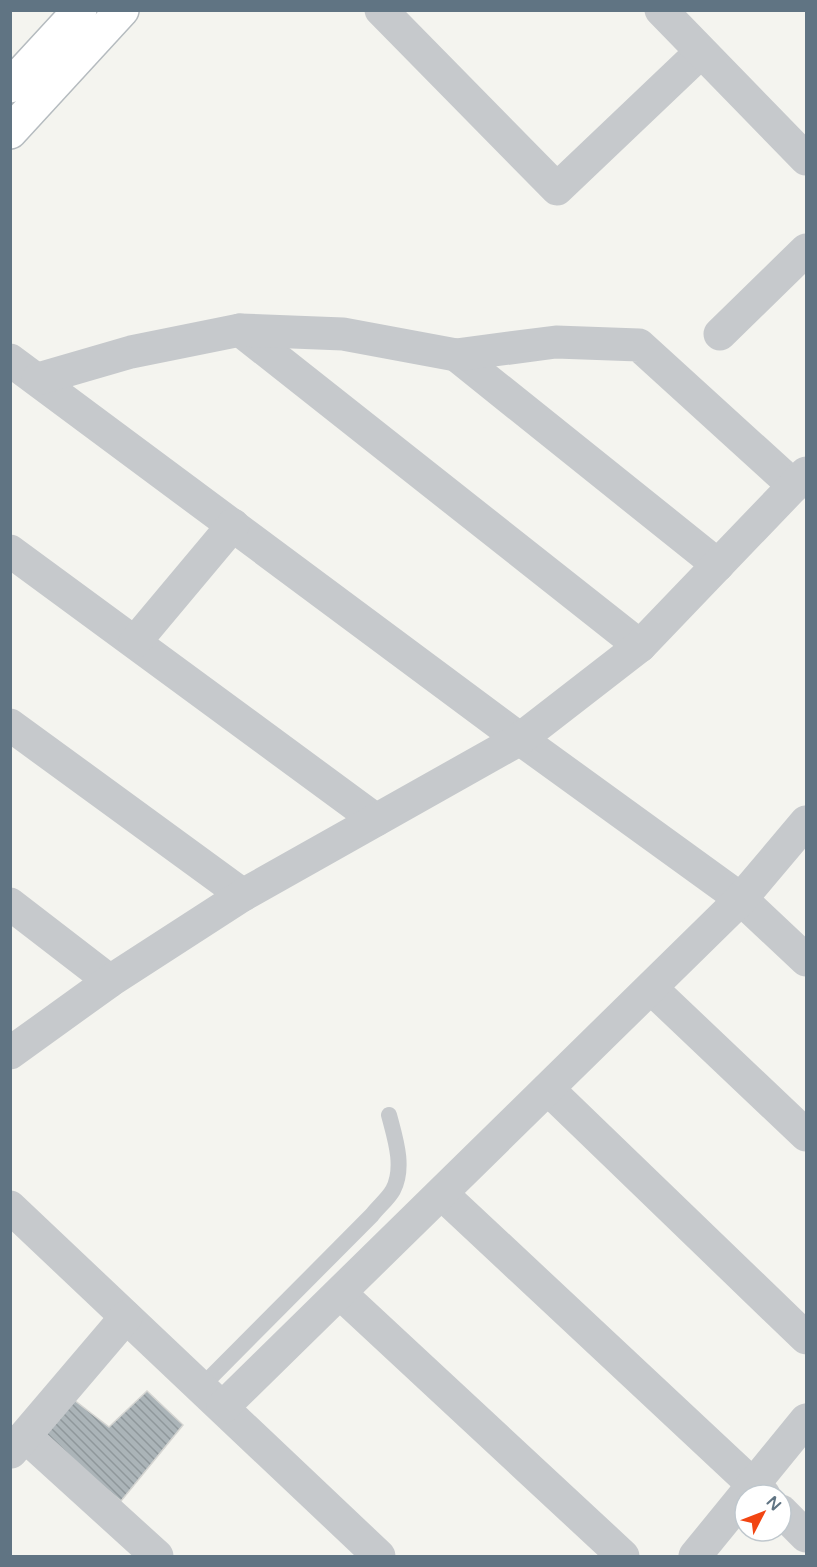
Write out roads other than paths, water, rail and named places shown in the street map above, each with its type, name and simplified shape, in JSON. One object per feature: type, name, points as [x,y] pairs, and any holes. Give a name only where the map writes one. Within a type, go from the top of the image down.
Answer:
[{"type":"main road","points":[[10,86],[80,10]]},
{"type":"main road","points":[[10,132],[122,10]]},
{"type":"street","points":[[661,10],[807,159]]},
{"type":"street","points":[[382,11],[557,189],[701,52]]},
{"type":"street","points":[[720,334],[807,250]]},
{"type":"street","points":[[240,330],[640,646]]},
{"type":"street","points":[[10,1053],[110,981],[243,896],[520,739],[640,646],[800,480],[639,345],[556,342],[456,355],[343,334],[240,330],[131,352],[38,380]]},
{"type":"street","points":[[456,355],[718,565]]},
{"type":"street","points":[[10,360],[520,739],[741,899],[807,960]]},
{"type":"street","points":[[135,642],[233,525]]},
{"type":"street","points":[[10,550],[376,820]]},
{"type":"street","points":[[10,725],[243,896]]},
{"type":"street","points":[[212,1397],[340,1294],[741,899],[807,822]]},
{"type":"street","points":[[10,904],[110,981]]},
{"type":"street","points":[[651,988],[807,1135]]},
{"type":"street","points":[[548,1089],[807,1338]]},
{"type":"street","points":[[442,1194],[752,1483]]},
{"type":"street","points":[[10,1207],[379,1557]]},
{"type":"street","points":[[340,1294],[623,1557]]},
{"type":"street","points":[[126,1317],[18,1444],[124,1546],[158,1557]]},
{"type":"street","points":[[764,1483],[807,1420]]},
{"type":"street","points":[[695,1557],[733,1517]]},
{"type":"street","points":[[793,1523],[807,1536]]},
{"type":"lane","points":[[212,1397],[393,1190],[398,1173],[397,1149],[389,1115]]}]
